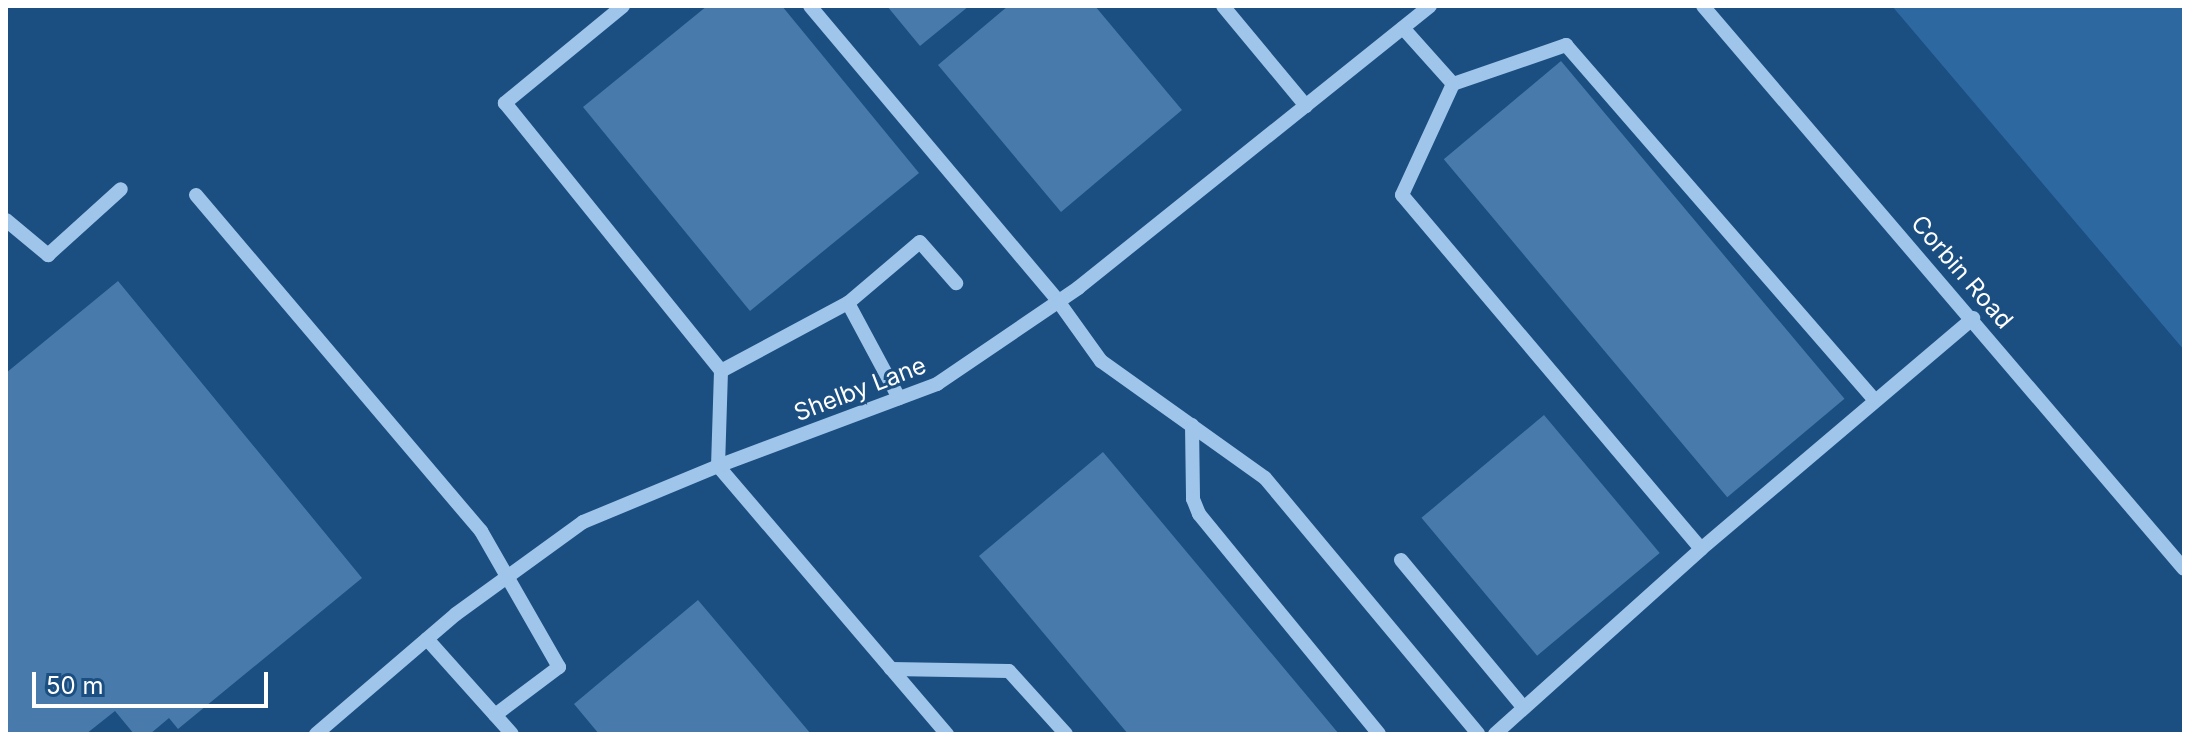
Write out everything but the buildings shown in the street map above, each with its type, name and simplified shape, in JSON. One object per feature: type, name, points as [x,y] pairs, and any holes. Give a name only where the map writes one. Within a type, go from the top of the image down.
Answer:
[{"type":"street","points":[[623,6],[505,103],[721,371],[718,466],[947,734]]},
{"type":"street","points":[[810,6],[1058,301],[1101,361],[1265,478],[1478,734]]},
{"type":"street","points":[[1223,6],[1306,106]]},
{"type":"street","name":"Shelby Lane","points":[[316,734],[427,639],[583,522],[718,466],[937,384],[1058,301],[1430,6]]},
{"type":"street","name":"Corbin Road","points":[[1703,6],[1973,318],[2184,569]]},
{"type":"street","points":[[1403,28],[1453,84]]},
{"type":"street","points":[[1701,549],[1402,195],[1453,84],[1566,45],[1875,401]]},
{"type":"street","points":[[6,220],[48,255],[121,189]]},
{"type":"street","points":[[196,195],[481,531],[505,579],[559,667],[495,715]]},
{"type":"street","points":[[721,371],[848,303],[920,242],[956,283]]},
{"type":"street","points":[[848,303],[899,398]]},
{"type":"street","points":[[1495,734],[1701,549],[1973,318]]},
{"type":"street","points":[[1192,425],[1193,499],[1199,514],[1379,734]]},
{"type":"street","points":[[1401,560],[1524,708]]},
{"type":"street","points":[[427,639],[512,734]]},
{"type":"street","points":[[891,669],[1009,671],[1066,734]]},
{"type":"shaded area","points":[[1892,6],[2184,6],[2184,350]]}]
